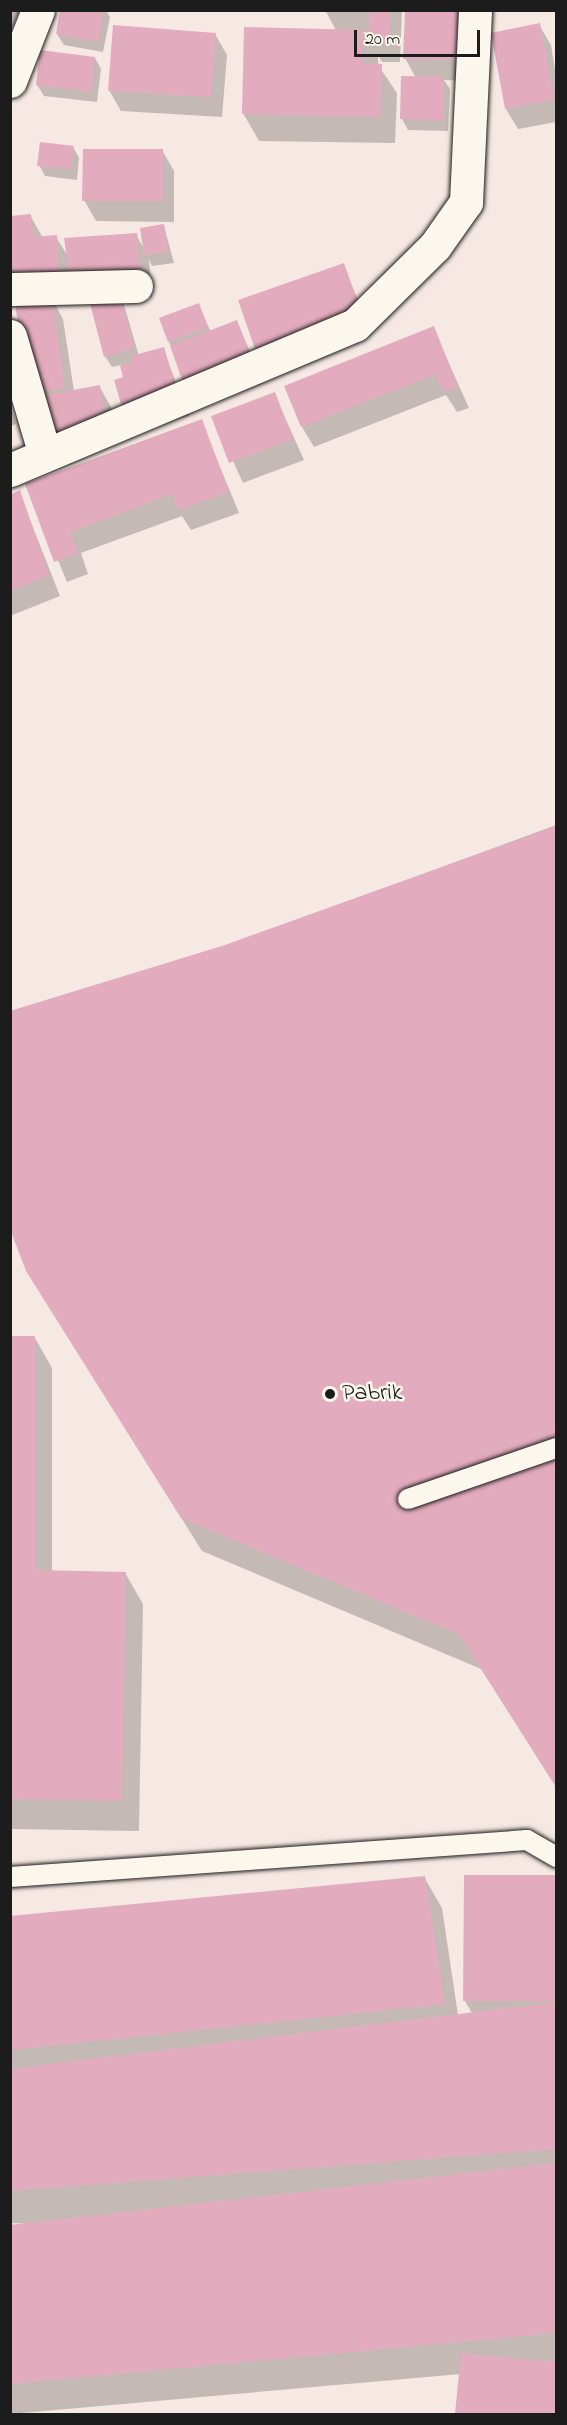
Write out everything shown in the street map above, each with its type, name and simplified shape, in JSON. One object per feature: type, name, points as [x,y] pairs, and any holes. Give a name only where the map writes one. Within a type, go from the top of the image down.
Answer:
[{"type":"street","points":[[10,81],[38,10]]},
{"type":"street","points":[[10,470],[355,325],[435,246],[466,202],[475,10]]},
{"type":"street","points":[[10,289],[136,286]]},
{"type":"street","points":[[10,336],[45,456]]},
{"type":"lane","points":[[408,1499],[556,1448]]},
{"type":"lane","points":[[10,1877],[527,1840],[556,1857]]},
{"type":"building","points":[[60,10],[103,10],[98,42],[56,34]]},
{"type":"building","points":[[369,10],[390,10],[389,42],[368,41]]},
{"type":"building","points":[[405,10],[464,10],[462,60],[403,59]]},
{"type":"building","points":[[540,23],[554,99],[505,109],[491,33]]},
{"type":"building","points":[[113,25],[216,33],[211,97],[108,91]]},
{"type":"building","points":[[244,27],[363,30],[362,63],[382,64],[380,117],[242,114]]},
{"type":"building","points":[[40,50],[95,57],[91,92],[36,85]]},
{"type":"building","points":[[401,76],[444,77],[443,121],[400,119]]},
{"type":"building","points":[[40,142],[74,146],[71,169],[37,166]]},
{"type":"building","points":[[83,149],[163,149],[163,201],[82,201]]},
{"type":"building","points":[[31,214],[33,237],[57,235],[59,278],[10,279],[10,216]]},
{"type":"building","points":[[164,224],[168,252],[144,255],[140,228]]},
{"type":"building","points":[[137,233],[141,277],[70,279],[64,238]]},
{"type":"building","points":[[344,263],[361,311],[255,349],[238,300]]},
{"type":"building","points":[[118,288],[134,348],[104,357],[88,296]]},
{"type":"building","points":[[52,297],[65,388],[27,393],[15,302]]},
{"type":"building","points":[[199,303],[208,327],[168,342],[159,318]]},
{"type":"building","points":[[237,320],[253,362],[185,388],[170,346]]},
{"type":"building","points":[[434,326],[458,387],[443,392],[436,374],[301,427],[284,386]]},
{"type":"building","points":[[164,347],[178,395],[123,411],[114,380],[123,377],[120,366],[133,362],[131,356]]},
{"type":"building","points":[[100,385],[106,424],[47,435],[40,396]]},
{"type":"building","points":[[275,392],[293,439],[229,463],[211,416]]},
{"type":"building","points":[[202,419],[229,492],[178,510],[172,494],[70,532],[78,553],[54,562],[25,484]]},
{"type":"building","points":[[20,490],[49,575],[10,591],[10,495]]},
{"type":"building","name":"Pabrik","points":[[556,826],[556,1787],[460,1635],[181,1518],[26,1271],[10,1229],[10,1011],[225,945]]},
{"type":"building","points":[[10,1336],[35,1336],[35,1570],[126,1572],[122,1801],[10,1799]]},
{"type":"building","points":[[464,1875],[556,1875],[556,2001],[463,2001]]},
{"type":"building","points":[[425,1876],[445,2004],[10,2050],[10,1916]]},
{"type":"building","points":[[556,2002],[556,2149],[10,2191],[10,2069]]},
{"type":"building","points":[[556,2163],[556,2333],[10,2384],[10,2225]]},
{"type":"building","points":[[461,2353],[556,2362],[556,2414],[455,2414]]},
{"type":"place","name":"Pabrik","points":[[330,1394]]}]
